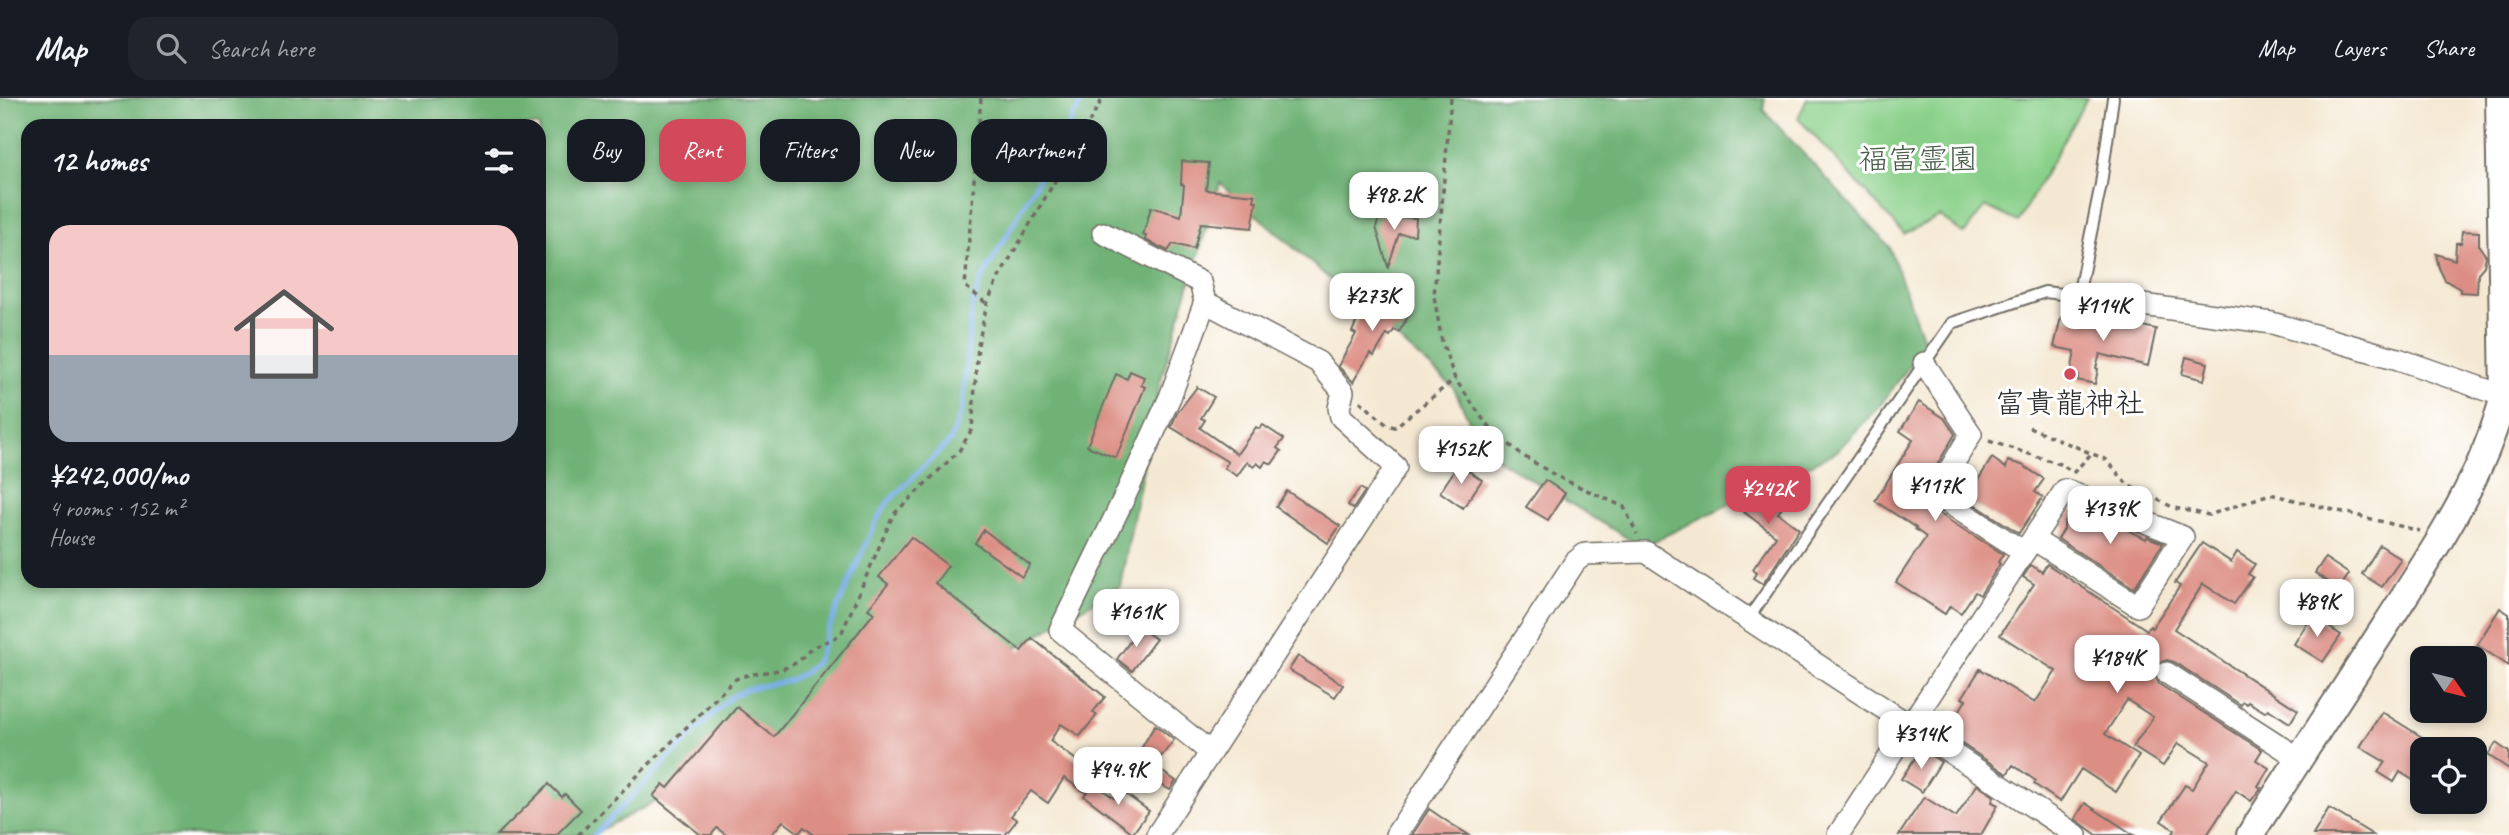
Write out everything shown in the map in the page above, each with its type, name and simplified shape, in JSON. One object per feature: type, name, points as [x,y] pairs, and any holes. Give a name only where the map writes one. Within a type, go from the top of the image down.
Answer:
[{"type":"street","points":[[2250,835],[2443,537],[2476,477],[2507,398],[2499,98]]},
{"type":"street","points":[[1103,233],[1200,282],[1205,302],[1170,397],[1060,630],[1210,752]]},
{"type":"street","points":[[2078,296],[2272,323],[2398,359],[2507,398]]},
{"type":"street","points":[[1157,835],[1396,467],[1341,417],[1339,408],[1343,392],[1318,362],[1205,302]]},
{"type":"street","points":[[1838,835],[2028,546],[2069,482],[2183,537],[2138,606],[2028,546],[1941,498],[1940,486],[1970,435],[1924,363]]},
{"type":"street","points":[[1396,835],[1575,562],[1585,554],[1646,552],[2076,835]]},
{"type":"street","points":[[2167,673],[2300,759]]},
{"type":"lane","points":[[1748,619],[1952,323],[2045,292],[2078,296],[2101,184],[2113,98]]},
{"type":"path","points":[[981,98],[965,286],[986,303]]},
{"type":"path","points":[[578,835],[734,680],[746,674],[777,670],[797,663],[813,647],[836,638],[842,632],[893,515],[959,451],[972,429],[978,345],[986,303],[1103,98]]},
{"type":"path","points":[[1451,98],[1433,296],[1442,342],[1455,380],[1485,422],[1520,454],[1558,477],[1624,507],[1646,552]]},
{"type":"path","points":[[1343,392],[1360,401],[1387,425],[1395,427],[1455,380]]},
{"type":"path","points":[[2029,427],[2107,460],[2127,484],[2174,508],[2209,515],[2270,494],[2443,537]]},
{"type":"path","points":[[1970,435],[2063,465],[2069,482]]},
{"type":"path","points":[[2069,482],[2091,454]]},
{"type":"green space","points":[[0,98],[1765,98],[1763,110],[1889,246],[1925,345],[1878,408],[1836,452],[1642,547],[1484,451],[1453,387],[1220,183],[1159,386],[1120,586],[956,684],[695,781],[591,835],[0,835]]},
{"type":"green space","name":"福富霊園","points":[[1807,98],[2087,98],[2018,222],[1985,206],[1964,234],[1940,216],[1904,234],[1798,118]]},
{"type":"building","points":[[1182,161],[1209,163],[1206,190],[1255,195],[1254,201],[1257,201],[1252,228],[1201,223],[1194,249],[1173,244],[1168,251],[1145,240],[1146,236],[1143,235],[1151,207],[1181,216],[1184,185],[1181,184]]},
{"type":"building","points":[[1380,216],[1416,218],[1415,235],[1399,234],[1388,267],[1376,227]]},
{"type":"building","points":[[2462,231],[2479,232],[2479,246],[2486,256],[2484,266],[2478,273],[2477,293],[2460,292],[2460,289],[2445,280],[2439,268],[2436,254],[2455,260],[2456,243],[2461,243]]},
{"type":"building","points":[[1373,295],[1393,308],[1397,302],[1412,310],[1399,332],[1394,330],[1390,336],[1387,334],[1374,356],[1370,353],[1353,382],[1338,366],[1356,334],[1352,332],[1355,325]]},
{"type":"building","points":[[2087,314],[2156,329],[2148,366],[2100,354],[2095,384],[2077,380],[2079,375],[2071,373],[2075,351],[2054,347],[2061,317],[2085,323]]},
{"type":"building","points":[[2186,357],[2208,363],[2204,380],[2182,374]]},
{"type":"building","points":[[1130,371],[1144,377],[1141,385],[1145,387],[1116,458],[1087,446],[1116,374],[1127,379]]},
{"type":"building","points":[[1197,387],[1214,397],[1201,418],[1205,420],[1200,428],[1237,454],[1256,427],[1259,429],[1263,425],[1284,439],[1277,448],[1281,451],[1272,464],[1266,461],[1262,467],[1257,463],[1254,467],[1247,462],[1237,476],[1224,468],[1228,462],[1171,427],[1177,413]]},
{"type":"building","points":[[1919,402],[1944,418],[1955,434],[1921,498],[1950,521],[2003,554],[1998,562],[2000,564],[1980,595],[1975,592],[1961,613],[1950,606],[1945,614],[1896,582],[1926,537],[1875,501],[1913,440],[1900,431]]},
{"type":"building","points":[[1992,458],[2006,468],[2008,461],[2022,465],[2044,479],[2035,492],[2043,497],[2019,533],[1966,499]]},
{"type":"building","points":[[1459,464],[1482,480],[1463,508],[1440,492]]},
{"type":"building","points":[[1749,471],[1769,489],[1764,495],[1782,508],[1778,513],[1799,529],[1763,584],[1753,578],[1757,572],[1753,569],[1776,536],[1744,512],[1757,496],[1740,481]]},
{"type":"building","points":[[1545,480],[1565,493],[1548,520],[1526,507]]},
{"type":"building","points":[[1360,488],[1365,491],[1353,509],[1348,505]]},
{"type":"building","points":[[1287,491],[1340,526],[1328,543],[1276,507]]},
{"type":"building","points":[[2074,508],[2094,516],[2114,529],[2117,525],[2146,539],[2147,537],[2163,543],[2134,588],[2058,539]]},
{"type":"building","points":[[984,530],[1030,565],[1022,577],[975,543]]},
{"type":"building","points":[[911,537],[948,566],[935,583],[1021,651],[1032,638],[1105,697],[1093,712],[1097,715],[1080,736],[1061,724],[1050,741],[1097,775],[1085,792],[1064,778],[1048,803],[1031,791],[1011,816],[1017,820],[1005,835],[814,835],[804,827],[799,833],[783,821],[771,835],[726,835],[717,828],[711,835],[701,835],[653,796],[663,784],[668,788],[737,707],[774,737],[874,613],[868,609],[888,584],[879,577]]},
{"type":"building","points":[[2202,543],[2231,562],[2237,552],[2255,564],[2248,574],[2253,577],[2234,604],[2203,584],[2174,629],[2298,710],[2290,723],[2268,709],[2265,712],[2248,702],[2241,705],[2174,662],[2167,660],[2156,665],[2154,673],[2159,684],[2262,750],[2256,760],[2269,768],[2258,786],[2261,788],[2251,801],[2236,791],[2207,835],[2172,835],[2175,830],[2161,821],[2185,785],[2192,789],[2209,762],[2178,743],[2163,766],[2133,747],[2153,717],[2127,700],[2105,734],[2139,756],[2116,792],[2081,769],[2060,802],[2013,765],[2007,774],[1933,725],[1938,718],[1950,726],[1966,700],[1962,698],[1980,669],[2035,703],[2056,671],[2000,635],[2034,584],[2023,577],[2031,565],[2042,572],[2047,564],[2147,630],[2150,626],[2152,628],[2180,586],[2175,583]]},
{"type":"building","points":[[2380,545],[2401,559],[2382,587],[2362,574]]},
{"type":"building","points":[[2325,558],[2349,574],[2339,589],[2315,573]]},
{"type":"building","points":[[2500,608],[2509,614],[2509,666],[2487,652],[2487,646],[2477,645]]},
{"type":"building","points":[[2312,616],[2341,635],[2323,662],[2294,644]]},
{"type":"building","points":[[1140,628],[1156,639],[1132,671],[1117,659]]},
{"type":"building","points":[[1298,656],[1343,685],[1335,697],[1289,670]]},
{"type":"building","points":[[2382,712],[2422,737],[2410,737],[2410,778],[2400,772],[2394,782],[2378,772],[2385,762],[2360,747]]},
{"type":"building","points":[[1155,725],[1174,740],[1154,766],[1176,781],[1170,790],[1128,765],[1135,753],[1138,754]]},
{"type":"building","points":[[2496,743],[2509,752],[2509,769],[2488,755]]},
{"type":"building","points":[[1921,749],[1941,762],[1922,792],[1901,779]]},
{"type":"building","points":[[1093,783],[1114,798],[1120,790],[1149,811],[1133,833],[1084,796]]},
{"type":"building","points":[[549,784],[562,797],[565,794],[581,810],[556,835],[497,835]]},
{"type":"building","points":[[1977,785],[1994,796],[1992,802],[1998,805],[1981,835],[1899,835],[1924,797],[1956,817]]},
{"type":"building","points":[[2085,803],[2134,835],[2097,835],[2075,819]]},
{"type":"building","points":[[2329,808],[2373,835],[2313,835]]},
{"type":"building","points":[[1429,809],[1448,822],[1469,835],[1412,835]]},
{"type":"waterway","points":[[594,835],[728,699],[746,689],[787,681],[816,663],[874,525],[888,502],[951,440],[962,409],[972,307],[980,283],[1084,98]]},
{"type":"place","name":"富貴龍神社","points":[[2070,374]]}]
